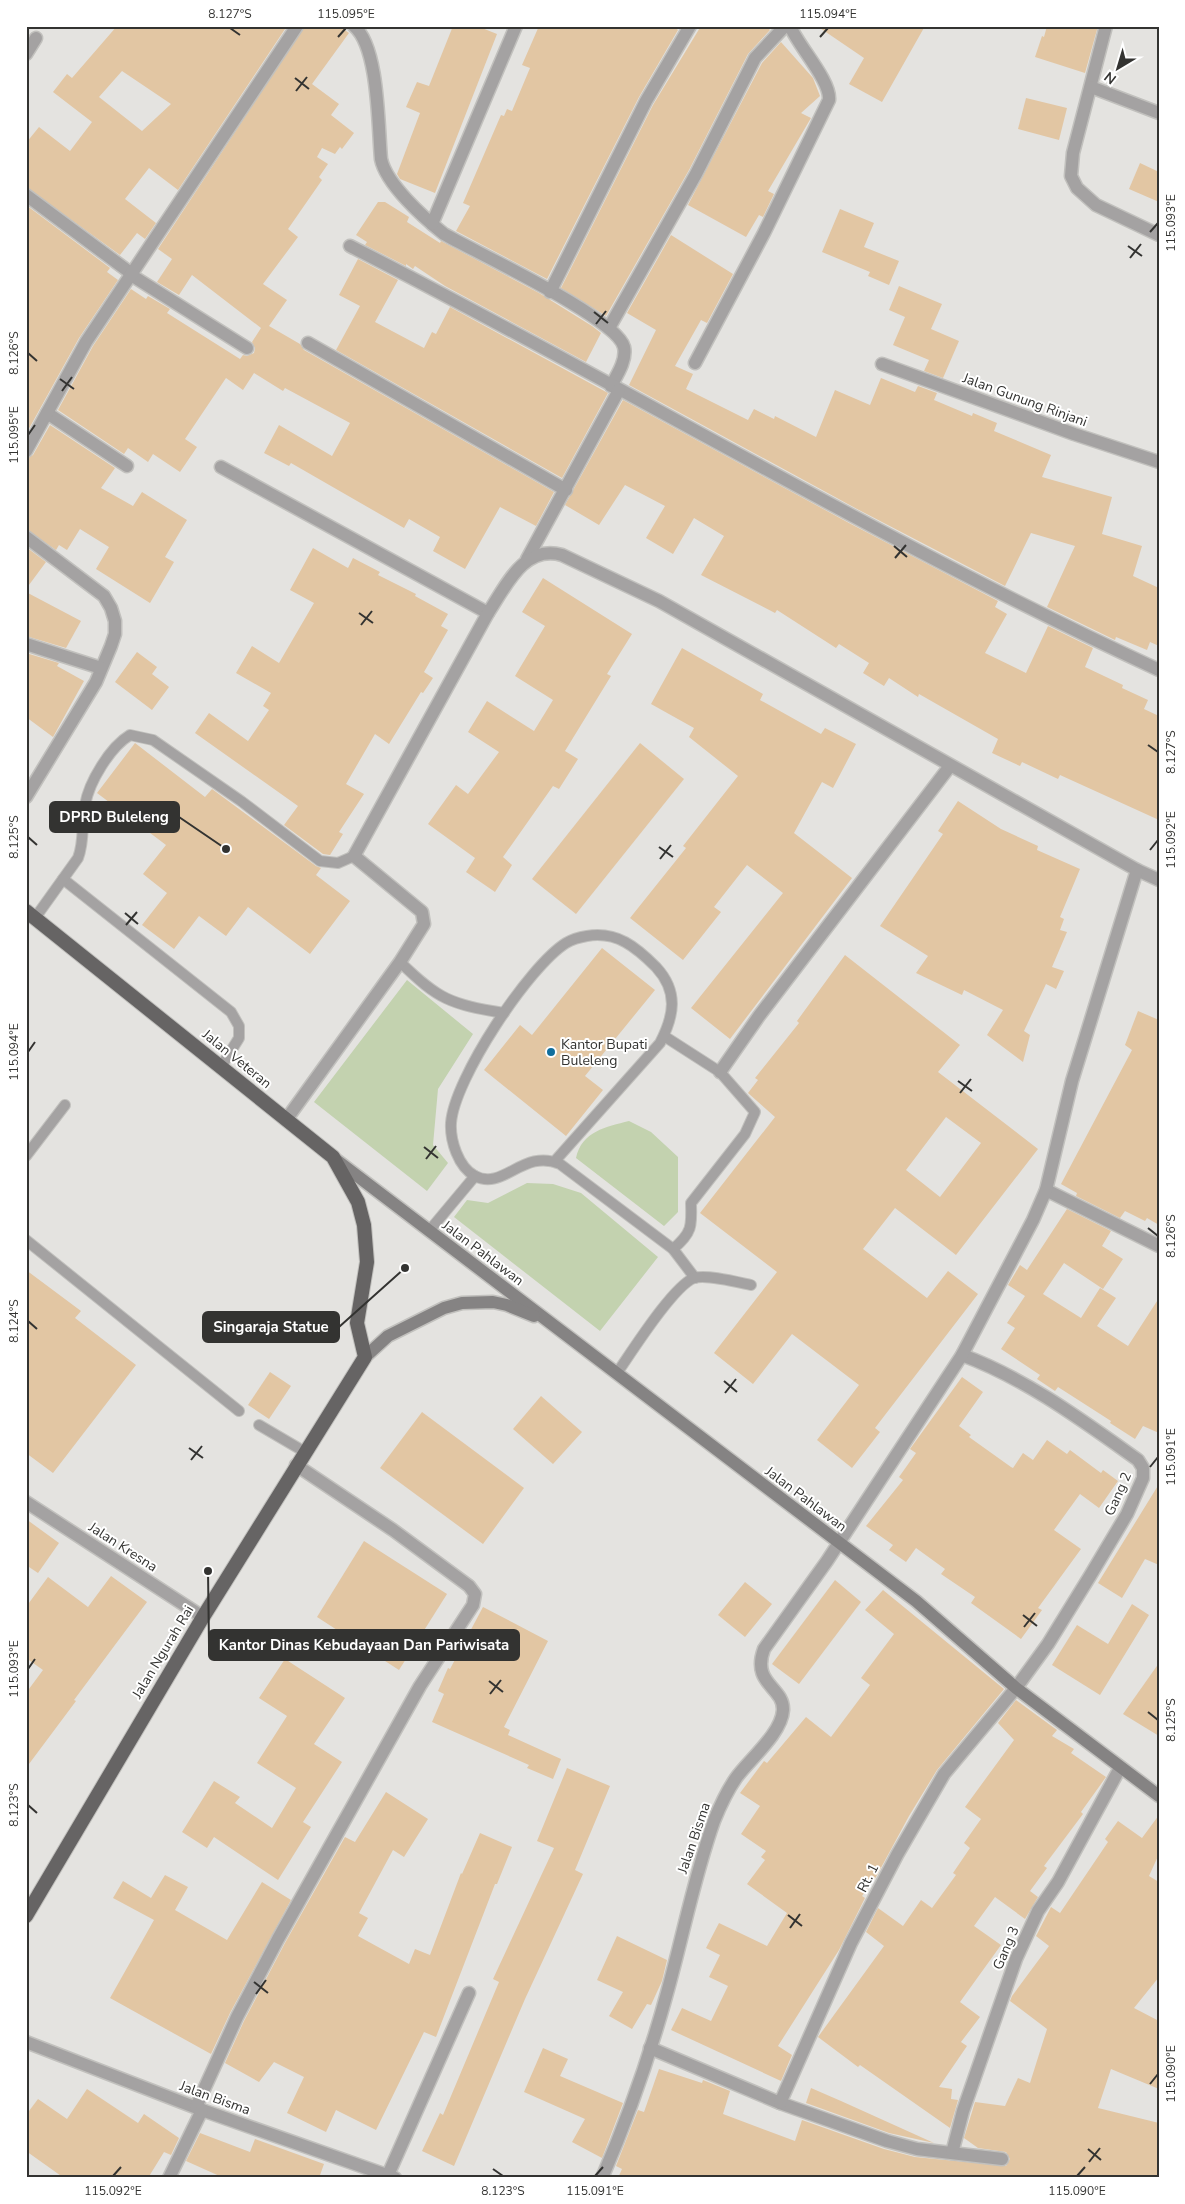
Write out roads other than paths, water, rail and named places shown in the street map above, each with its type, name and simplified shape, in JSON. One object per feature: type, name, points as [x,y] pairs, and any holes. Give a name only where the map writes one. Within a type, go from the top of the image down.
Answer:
[{"type":"highway","name":"Jalan Veteran","points":[[31,915],[333,1157]]},
{"type":"highway","points":[[333,1157],[358,1202],[364,1225],[367,1262],[357,1323],[365,1357]]},
{"type":"highway","name":"Jalan Ngurah Rai","points":[[26,1916],[203,1617],[365,1357]]},
{"type":"main road","name":"Jalan Veteran","points":[[333,1157],[429,1231]]},
{"type":"main road","name":"Jalan Pahlawan","points":[[429,1231],[916,1601],[1016,1688],[1159,1796]]},
{"type":"main road","name":"Jalan Ngurah Rai","points":[[365,1357],[388,1336],[444,1308],[462,1303],[493,1302],[507,1305],[550,1323]]},
{"type":"street","points":[[26,451],[86,342],[297,26]]},
{"type":"street","points":[[286,1120],[421,932],[424,924],[422,912],[354,856],[488,613],[507,583],[527,559],[566,490],[615,388],[624,354],[621,340],[609,328],[550,292],[458,242],[432,224],[384,171],[381,159],[373,71],[363,37],[354,26]]},
{"type":"street","points":[[432,224],[516,26]]},
{"type":"street","points":[[550,292],[646,101],[690,26]]},
{"type":"street","points":[[609,328],[696,174],[755,58],[785,26]]},
{"type":"street","points":[[695,363],[760,241],[829,100],[828,87],[795,38],[790,26]]},
{"type":"street","points":[[1106,26],[1073,153],[1071,176],[1077,188],[1096,205],[1159,235]]},
{"type":"street","points":[[26,54],[36,38]]},
{"type":"street","points":[[1091,87],[1159,112]]},
{"type":"street","points":[[26,195],[132,274],[247,348]]},
{"type":"street","points":[[350,246],[475,309],[615,388],[990,588],[1159,670]]},
{"type":"street","points":[[308,343],[566,490]]},
{"type":"street","name":"Jalan Gunung Rinjani","points":[[882,364],[1074,434],[1159,462]]},
{"type":"street","points":[[47,413],[128,466]]},
{"type":"street","points":[[222,467],[488,613]]},
{"type":"street","points":[[26,537],[104,596],[111,608],[115,634],[96,682],[26,797]]},
{"type":"street","points":[[527,559],[541,553],[562,555],[659,601],[950,766],[1046,817],[1137,870],[1159,880]]},
{"type":"street","points":[[26,644],[101,668]]},
{"type":"street","points":[[720,1072],[748,1030],[950,766]]},
{"type":"street","points":[[839,1543],[962,1355],[1012,1263],[1046,1190],[1072,1080],[1137,870]]},
{"type":"street","points":[[1046,1190],[1159,1246]]},
{"type":"street","name":"Gang 2","points":[[962,1355],[984,1363],[1074,1414],[1138,1460],[1144,1468],[1143,1478],[1127,1514],[1048,1644],[1016,1688]]},
{"type":"street","points":[[169,2178],[237,2017],[278,1939],[420,1686],[473,1604],[475,1594],[469,1586],[418,1547],[296,1465]]},
{"type":"street","name":"Jalan Kresna","points":[[26,1502],[203,1617]]},
{"type":"street","name":"Jalan Bisma","points":[[602,2178],[666,1999],[698,1871],[714,1822],[722,1802],[736,1778],[778,1726],[783,1710],[781,1703],[761,1670],[760,1660],[839,1543]]},
{"type":"street","name":"Rt. 1","points":[[780,2103],[851,1943],[897,1855],[944,1774],[1016,1688]]},
{"type":"street","name":"Gang 3","points":[[952,2153],[963,2111],[1016,1959],[1038,1911],[1058,1882],[1120,1768]]},
{"type":"street","points":[[392,2176],[469,1993]]},
{"type":"street","name":"Jalan Bisma","points":[[26,2042],[199,2108],[392,2176]]},
{"type":"street","points":[[650,2048],[780,2103],[887,2142],[917,2149],[1002,2160]]},
{"type":"lane","points":[[31,915],[71,869],[82,847],[84,805],[88,794],[112,750],[121,740],[130,735],[153,740],[242,801],[320,861],[338,863],[354,856]]},
{"type":"lane","points":[[63,879],[231,1012],[239,1026],[239,1038],[221,1067]]},
{"type":"lane","points":[[554,1162],[580,1130],[660,1043],[668,1028],[672,1011],[672,994],[668,984],[662,974],[635,948],[618,937],[608,935],[587,936],[567,942],[548,958],[504,1013],[488,1037],[454,1110],[452,1122],[453,1143],[462,1164],[475,1176],[494,1179],[537,1160],[549,1159],[590,1186],[674,1250],[694,1278]]},
{"type":"lane","points":[[400,962],[441,997],[462,1006],[504,1013]]},
{"type":"lane","points":[[664,1036],[720,1072],[755,1112],[745,1134],[691,1202],[692,1223],[687,1238],[674,1250]]},
{"type":"lane","points":[[28,1152],[65,1105]]},
{"type":"lane","points":[[429,1231],[475,1176]]},
{"type":"lane","points":[[26,1240],[240,1411]]},
{"type":"lane","points":[[617,1373],[674,1296],[685,1284],[694,1278],[751,1285]]},
{"type":"lane","points":[[259,1425],[305,1452]]},
{"type":"place","name":"DPRD Buleleng","points":[[226,849]]},
{"type":"place","name":"Kantor Bupati Buleleng","points":[[551,1052]]},
{"type":"place","name":"Singaraja Statue","points":[[405,1268]]},
{"type":"place","name":"Kantor Dinas Kebudayaan Dan Pariwisata","points":[[208,1571]]}]
